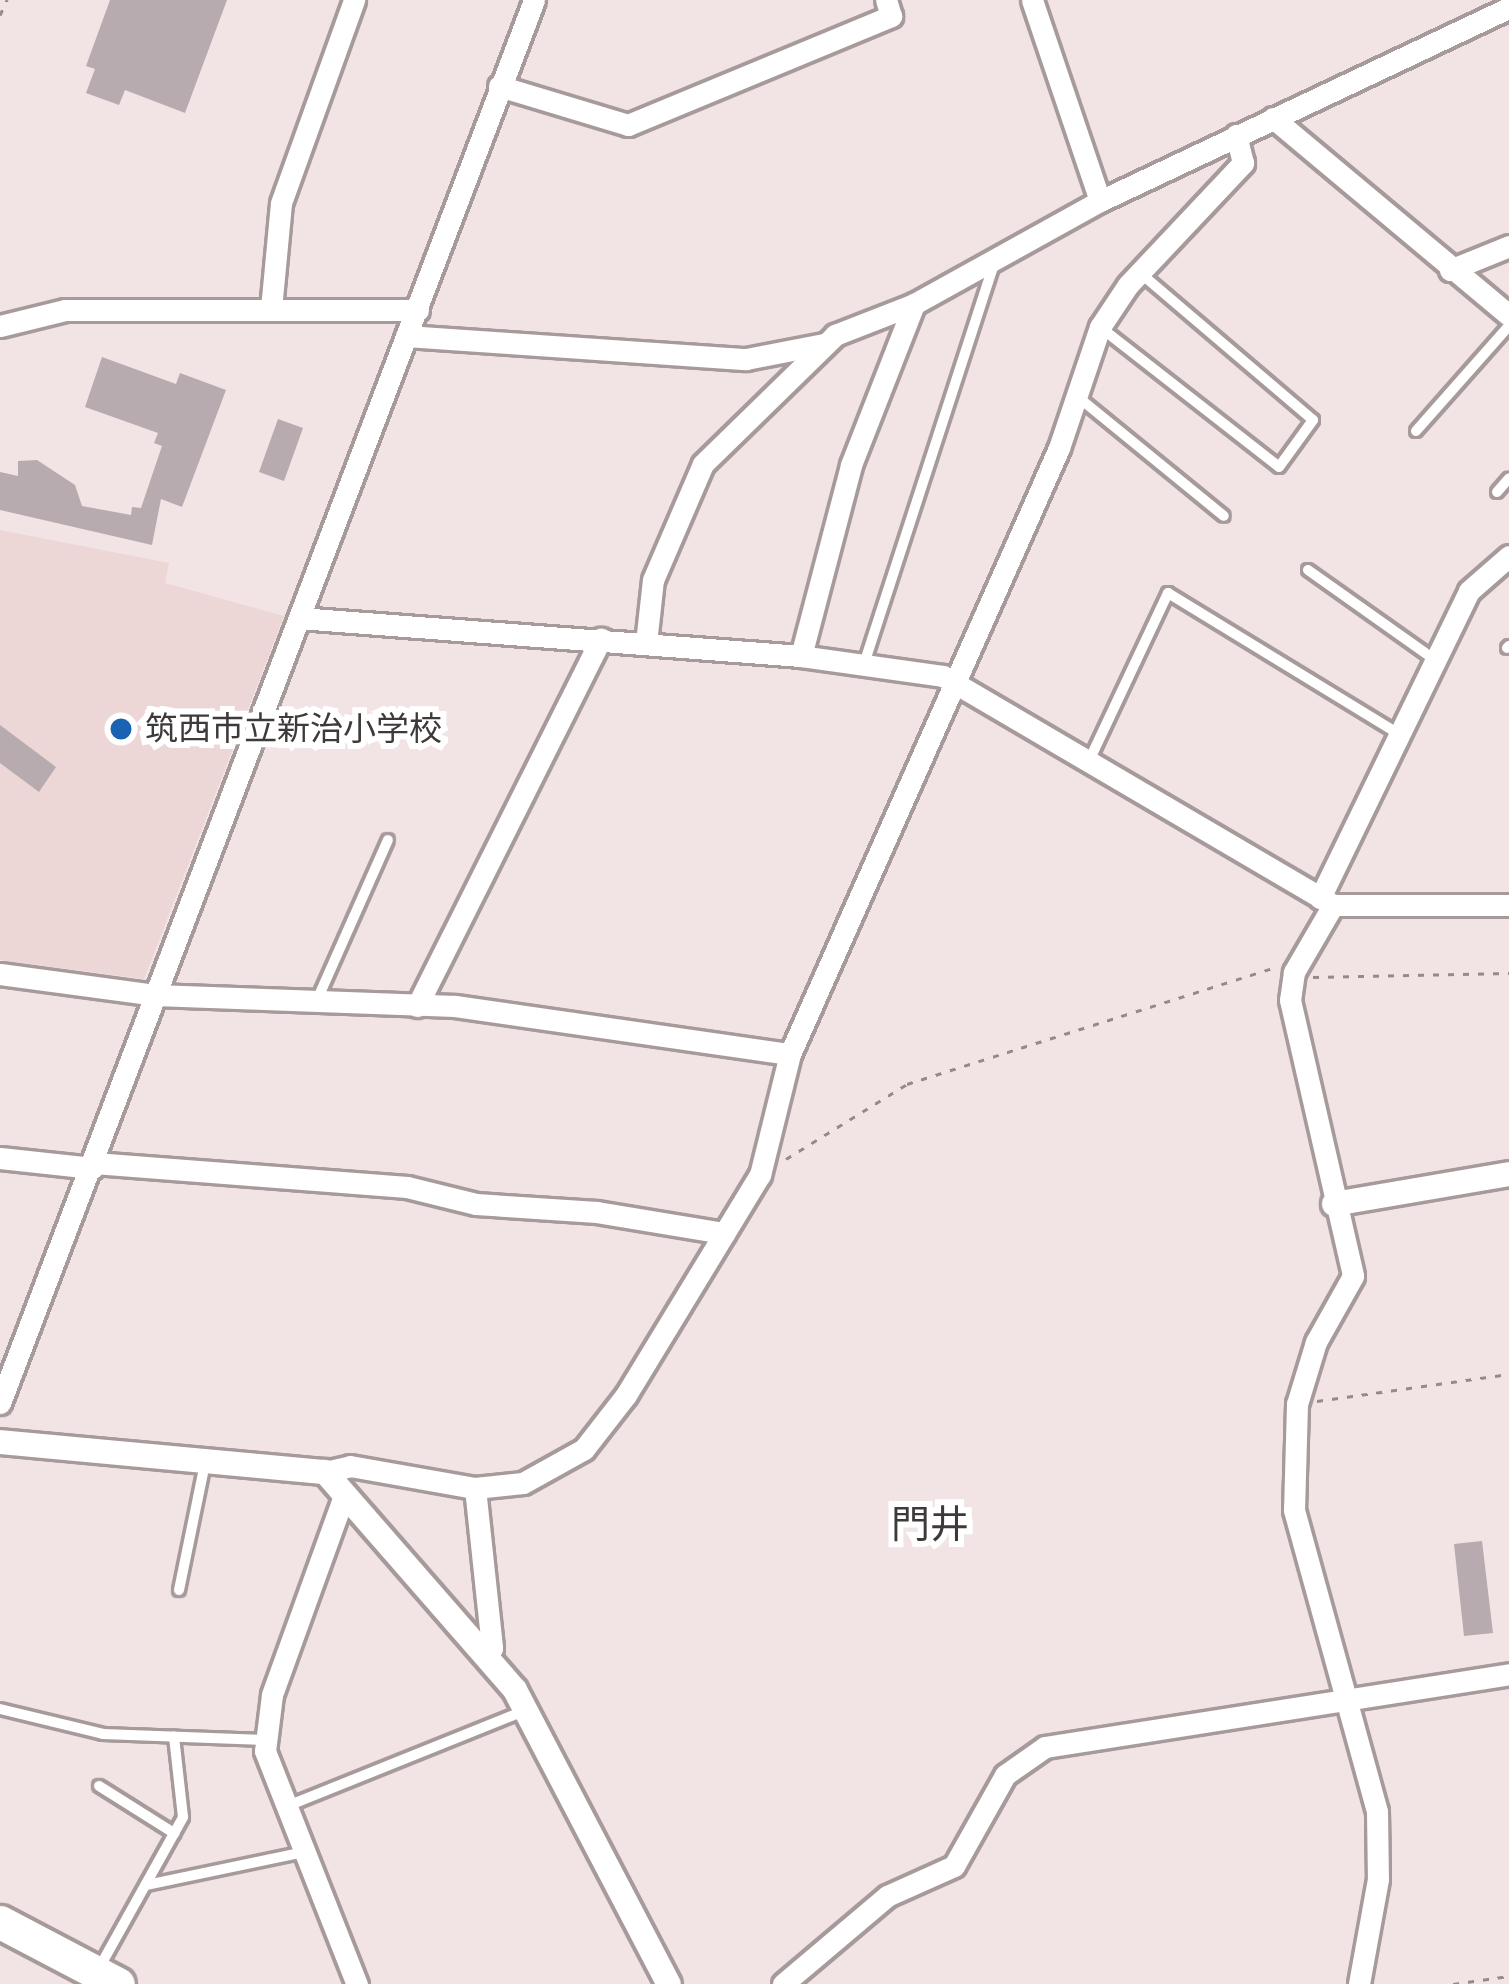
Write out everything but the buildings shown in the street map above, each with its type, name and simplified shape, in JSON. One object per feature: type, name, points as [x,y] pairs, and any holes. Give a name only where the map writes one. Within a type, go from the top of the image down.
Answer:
[{"type":"highway","points":[[0,1922],[102,1980]]},
{"type":"street","points":[[271,309],[281,203],[354,0]]},
{"type":"street","points":[[0,1403],[534,0]]},
{"type":"street","points":[[500,86],[628,125],[891,16],[886,0]]},
{"type":"street","points":[[1032,0],[1100,201]]},
{"type":"street","points":[[406,336],[725,358],[824,344],[994,263],[1100,201],[1509,8]]},
{"type":"street","points":[[1273,118],[1450,270],[1509,314]]},
{"type":"street","points":[[0,1442],[325,1472],[350,1466],[475,1488],[552,1472],[597,1435],[760,1175],[790,1054],[955,687],[1100,327],[1139,272],[1243,163],[1236,135]]},
{"type":"street","points":[[1450,270],[1509,246]]},
{"type":"street","points":[[801,656],[851,465],[914,304]]},
{"type":"street","points":[[0,326],[65,310],[418,310]]},
{"type":"street","points":[[646,643],[653,580],[703,464],[753,423],[824,344]]},
{"type":"street","points":[[1359,1984],[1378,1879],[1377,1810],[1352,1697],[1294,1510],[1297,1404],[1316,1342],[1353,1276],[1290,1000],[1294,977],[1399,734],[1469,591],[1509,556]]},
{"type":"street","points":[[299,618],[801,656],[943,676],[1326,901],[1509,905]]},
{"type":"street","points":[[417,1006],[602,639]]},
{"type":"street","points":[[0,974],[155,995],[417,1006],[790,1054]]},
{"type":"street","points":[[0,1158],[407,1187],[476,1204],[597,1212],[724,1233]]},
{"type":"street","points":[[1334,1204],[1509,1174]]},
{"type":"street","points":[[325,1472],[486,1653],[527,1710],[669,1984]]},
{"type":"street","points":[[475,1488],[492,1648],[486,1653]]},
{"type":"street","points":[[345,1493],[272,1695],[266,1740],[285,1807],[357,1984]]},
{"type":"street","points":[[783,1984],[887,1896],[954,1866],[1005,1775],[1045,1747],[1509,1674]]},
{"type":"lane","points":[[864,664],[994,263]]},
{"type":"lane","points":[[1100,327],[1279,467],[1313,420],[1139,272]]},
{"type":"lane","points":[[1416,431],[1509,326]]},
{"type":"lane","points":[[1075,395],[1224,516]]},
{"type":"lane","points":[[1497,492],[1509,478]]},
{"type":"lane","points":[[1308,570],[1435,660]]},
{"type":"lane","points":[[1088,764],[1168,593],[1399,734]]},
{"type":"lane","points":[[315,1003],[388,840]]},
{"type":"lane","points":[[179,1590],[206,1460]]},
{"type":"lane","points":[[0,1709],[103,1734],[266,1740]]},
{"type":"lane","points":[[285,1807],[527,1710]]},
{"type":"lane","points":[[102,1980],[183,1817],[174,1736]]},
{"type":"lane","points":[[99,1786],[174,1833]]},
{"type":"lane","points":[[146,1885],[304,1852]]},
{"type":"path","points":[[0,15],[7,0]]},
{"type":"path","points":[[760,1175],[907,1084],[969,1060],[1274,966],[1294,977],[1509,973]]},
{"type":"path","points":[[1297,1404],[1509,1374]]},
{"type":"path","points":[[1453,1984],[1509,1976]]},
{"type":"shaded area","name":"筑西市立新治小学校","points":[[0,530],[169,563],[165,583],[284,616],[144,979],[0,960]]},
{"type":"place","name":"筑西市立新治小学校","points":[[121,729]]},
{"type":"district","name":"門井","points":[[930,1525]]}]
